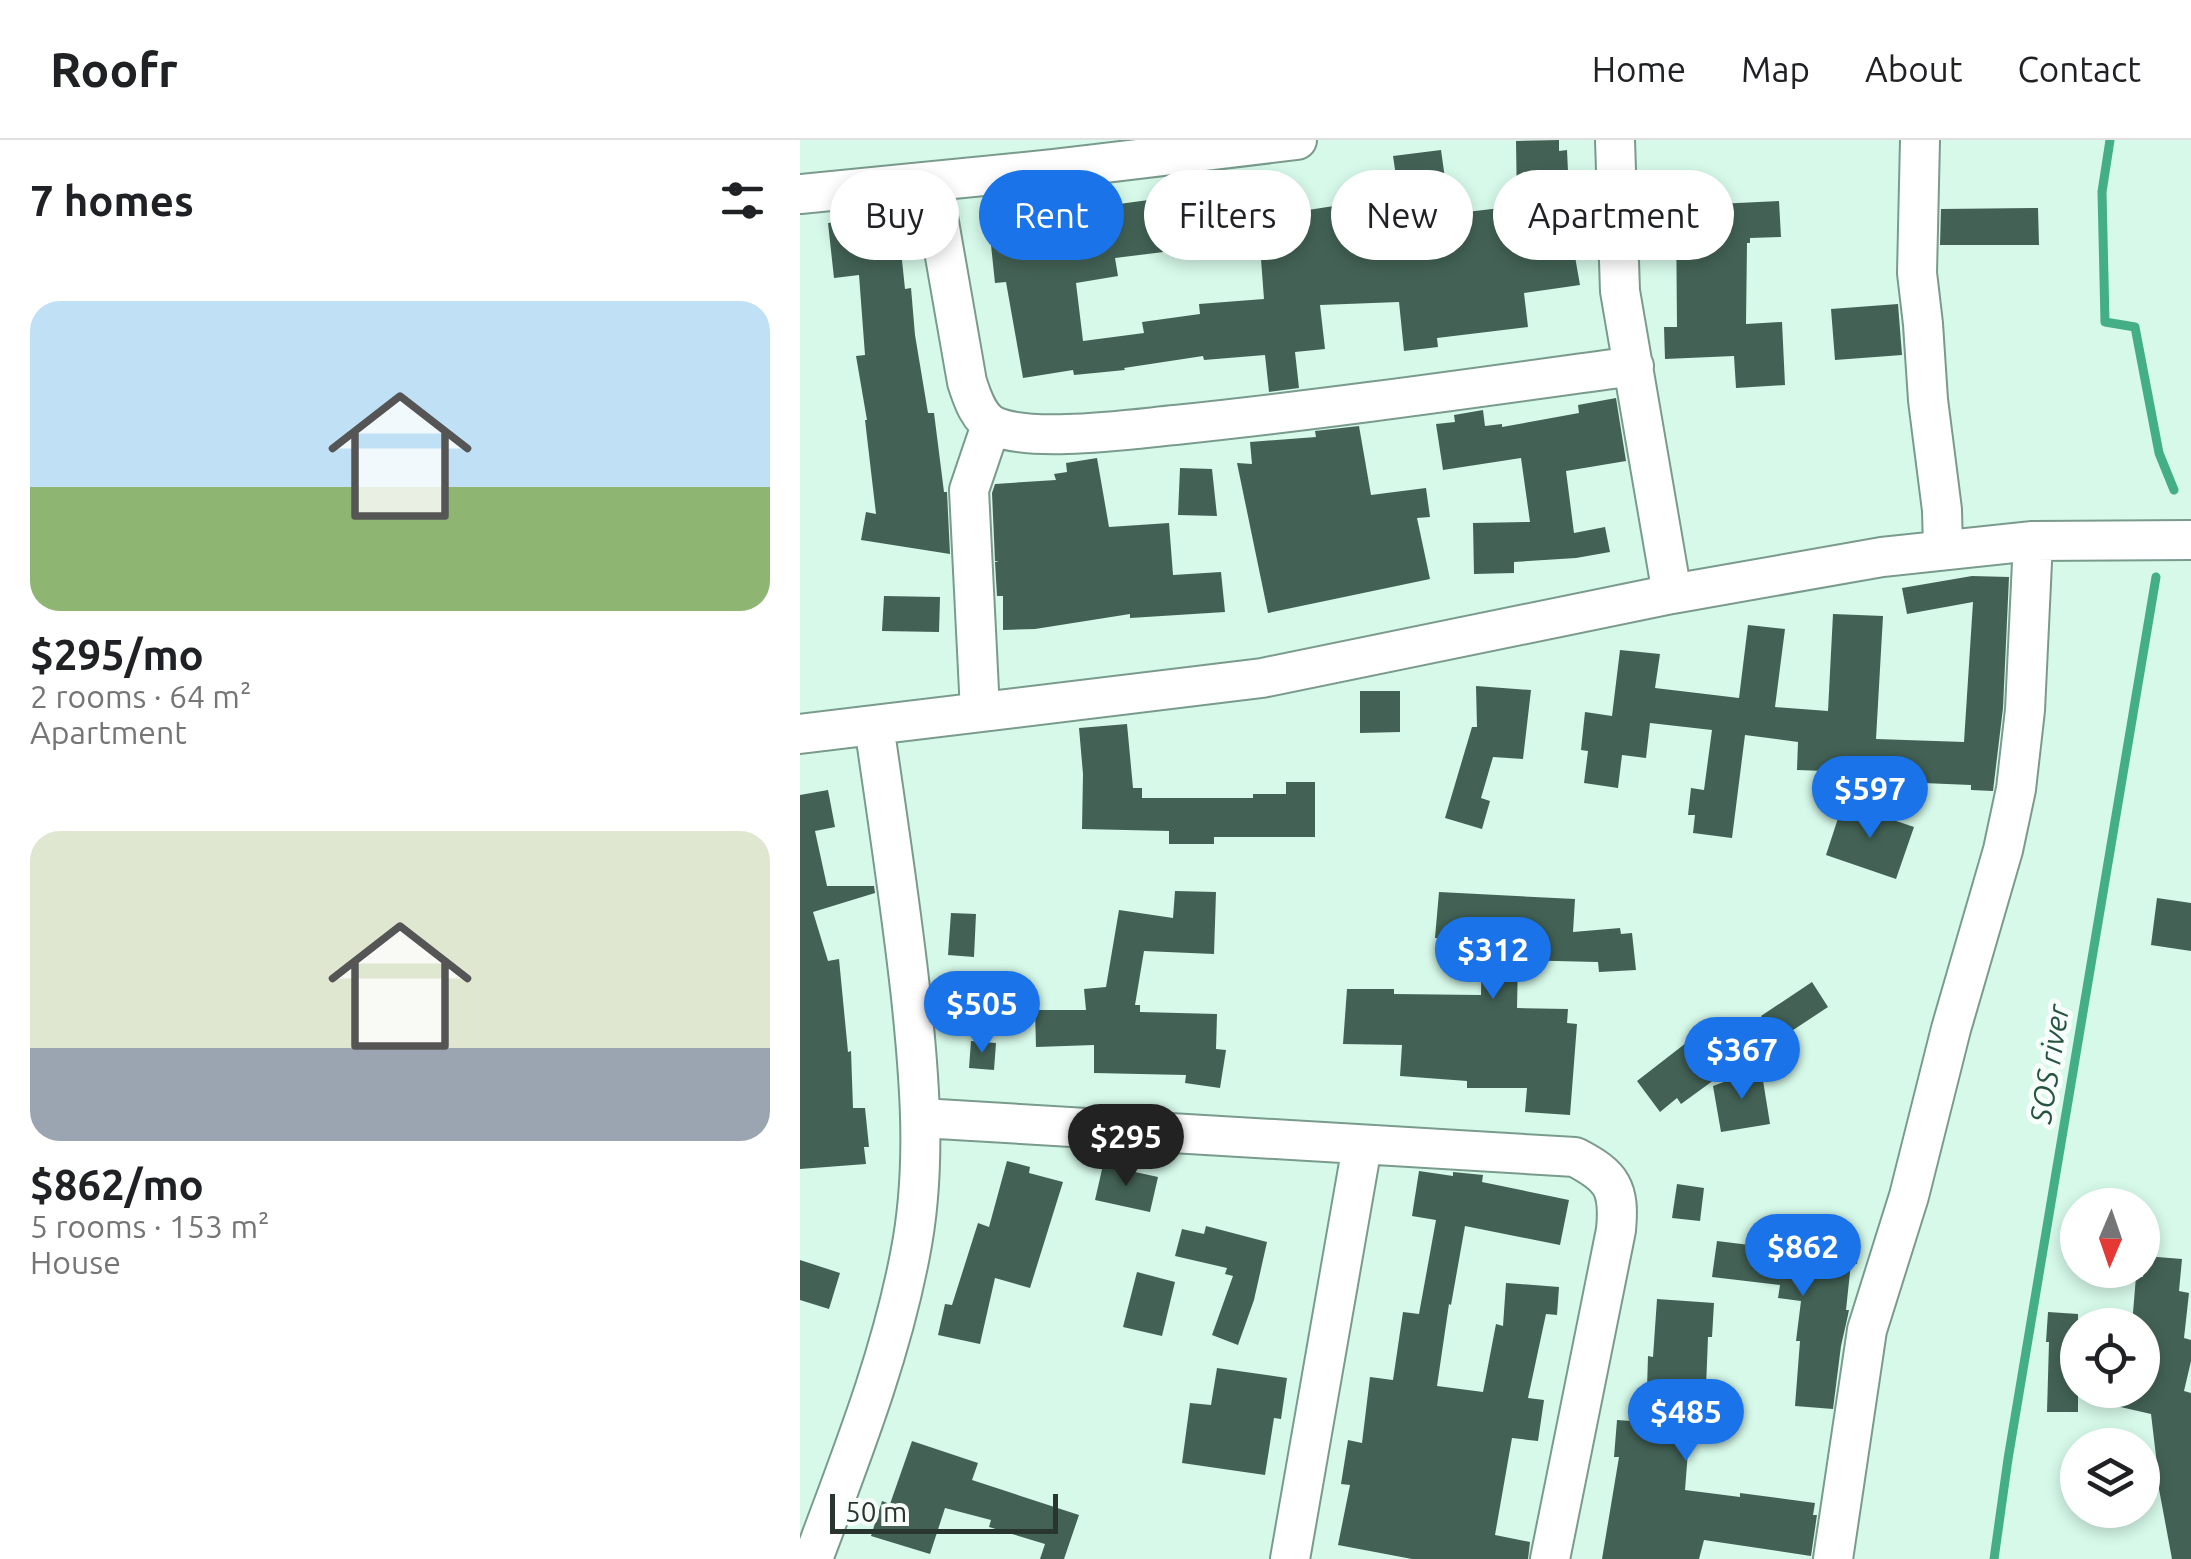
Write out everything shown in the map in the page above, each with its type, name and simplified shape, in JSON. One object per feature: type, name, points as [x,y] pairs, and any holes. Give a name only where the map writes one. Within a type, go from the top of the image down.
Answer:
[{"type":"street","points":[[959,176],[1050,154],[1297,140]]},
{"type":"street","points":[[1616,140],[1620,290],[1672,594]]},
{"type":"street","points":[[1920,140],[1918,273],[1943,549]]},
{"type":"street","points":[[800,194],[830,191]]},
{"type":"street","points":[[946,260],[967,382],[975,406],[991,425],[1021,432],[1105,432],[1314,409],[1634,366]]},
{"type":"street","points":[[980,711],[968,490],[991,425]]},
{"type":"street","points":[[800,734],[1262,678],[1672,594],[1943,549],[2033,541],[2191,540]]},
{"type":"street","points":[[1833,1559],[1867,1330],[1909,1196],[1951,1029],[2003,850],[2016,788],[2025,710],[2033,541]]},
{"type":"street","points":[[813,1559],[890,1345],[911,1252],[919,1185],[917,1053],[903,921],[874,725]]},
{"type":"street","points":[[920,1118],[1575,1158],[1596,1168],[1613,1186],[1618,1207],[1616,1230],[1550,1559]]},
{"type":"street","points":[[1290,1559],[1362,1146]]},
{"type":"building","points":[[1559,140],[1559,151],[1567,150],[1568,170],[1516,170],[1516,141]]},
{"type":"building","points":[[1441,150],[1444,170],[1395,170],[1393,156]]},
{"type":"building","points":[[1144,201],[1144,254],[1124,257],[1124,203]]},
{"type":"building","points":[[1779,201],[1781,237],[1750,238],[1747,243],[1746,324],[1782,322],[1785,385],[1736,388],[1734,356],[1665,359],[1664,327],[1677,327],[1676,260],[1734,260],[1734,203]]},
{"type":"building","points":[[1331,206],[1331,260],[1473,260],[1473,211],[1493,209],[1493,260],[1576,260],[1580,285],[1524,293],[1528,327],[1437,338],[1438,347],[1404,351],[1399,302],[1320,305],[1325,349],[1295,352],[1299,388],[1269,392],[1265,355],[1204,360],[1203,356],[1125,370],[1074,375],[1073,370],[1023,378],[1006,282],[995,283],[993,260],[1115,260],[1118,276],[1076,283],[1083,341],[1144,333],[1142,322],[1200,314],[1199,304],[1264,299],[1261,260],[1311,260],[1311,210]]},
{"type":"building","points":[[2038,208],[2039,245],[1940,245],[1941,209]]},
{"type":"building","points":[[832,260],[902,260],[905,289],[911,288],[928,413],[934,413],[947,492],[950,554],[861,540],[866,512],[876,514],[856,356],[865,355],[859,275],[834,278]]},
{"type":"building","points":[[1898,304],[1902,355],[1835,360],[1831,309]]},
{"type":"building","points":[[1616,398],[1626,461],[1566,471],[1574,533],[1605,527],[1610,552],[1514,562],[1514,573],[1474,574],[1473,523],[1530,522],[1521,458],[1443,470],[1436,424],[1455,422],[1454,415],[1483,410],[1485,426],[1502,427],[1579,413],[1578,405]]},
{"type":"building","points":[[1359,426],[1371,495],[1426,488],[1430,517],[1417,518],[1430,579],[1268,613],[1237,463],[1252,464],[1250,442],[1316,437],[1315,431]]},
{"type":"building","points":[[1097,458],[1109,527],[1169,523],[1173,575],[1221,572],[1225,612],[1130,618],[1130,614],[1035,629],[1003,630],[1003,596],[997,596],[995,562],[999,561],[995,561],[995,484],[1056,480],[1054,474],[1067,472],[1066,463]]},
{"type":"building","points":[[1180,468],[1212,469],[1217,516],[1178,515]]},
{"type":"building","points":[[1972,576],[2009,577],[2003,708],[1993,791],[1971,790],[1971,785],[1851,780],[1854,772],[1797,770],[1798,742],[1745,735],[1732,838],[1693,833],[1695,815],[1688,815],[1691,788],[1704,790],[1712,730],[1650,723],[1646,758],[1622,755],[1618,788],[1584,783],[1588,751],[1581,750],[1585,712],[1612,716],[1620,650],[1660,654],[1655,688],[1739,698],[1748,625],[1785,629],[1775,707],[1828,711],[1833,614],[1883,616],[1876,739],[1964,742],[1973,602],[1907,614],[1902,588]]},
{"type":"building","points":[[884,596],[940,597],[939,632],[882,631]]},
{"type":"building","points":[[1476,686],[1531,690],[1523,759],[1493,757],[1481,798],[1490,801],[1482,829],[1445,818],[1472,727],[1477,727]]},
{"type":"building","points":[[1360,691],[1400,691],[1400,732],[1360,733]]},
{"type":"building","points":[[1127,724],[1133,788],[1142,788],[1142,798],[1253,798],[1253,794],[1286,794],[1286,782],[1315,782],[1315,837],[1214,837],[1214,844],[1169,844],[1169,831],[1082,829],[1079,728]]},
{"type":"building","points":[[828,790],[835,827],[815,831],[827,886],[874,886],[875,893],[813,912],[828,961],[839,959],[848,1052],[851,1051],[853,1108],[865,1108],[869,1147],[864,1147],[866,1164],[800,1169],[800,795]]},
{"type":"building","points":[[1843,803],[1914,827],[1896,879],[1826,855]]},
{"type":"building","points":[[1175,891],[1216,892],[1214,954],[1144,951],[1135,1005],[1140,1005],[1140,1012],[1217,1014],[1216,1049],[1226,1050],[1220,1088],[1185,1083],[1186,1075],[1094,1073],[1094,1045],[1036,1047],[1035,1010],[1086,1010],[1084,989],[1106,987],[1119,910],[1173,918]]},
{"type":"building","points":[[1439,892],[1575,899],[1573,932],[1620,928],[1621,934],[1632,933],[1636,970],[1599,972],[1598,962],[1518,960],[1517,1008],[1568,1009],[1567,1023],[1577,1024],[1570,1115],[1525,1112],[1527,1088],[1467,1088],[1467,1081],[1400,1076],[1402,1045],[1343,1044],[1347,989],[1481,995],[1482,941],[1435,938]]},
{"type":"building","points":[[2157,898],[2191,903],[2191,951],[2151,945]]},
{"type":"building","points":[[951,913],[976,914],[974,957],[948,955]]},
{"type":"building","points":[[1812,982],[1828,1007],[1778,1040],[1761,1016]]},
{"type":"building","points":[[971,1041],[996,1043],[994,1070],[969,1068]]},
{"type":"building","points":[[1686,1043],[1714,1080],[1681,1104],[1677,1098],[1660,1112],[1637,1081]]},
{"type":"building","points":[[1761,1068],[1770,1124],[1721,1132],[1713,1086]]},
{"type":"building","points":[[1007,1161],[1030,1167],[1029,1173],[1063,1182],[1030,1288],[995,1278],[980,1344],[938,1335],[945,1304],[952,1305],[978,1223],[989,1227]]},
{"type":"building","points":[[1103,1165],[1158,1177],[1150,1212],[1095,1200]]},
{"type":"building","points":[[1419,1171],[1483,1175],[1482,1182],[1569,1200],[1560,1245],[1465,1226],[1437,1386],[1483,1392],[1496,1324],[1503,1326],[1506,1283],[1559,1287],[1557,1315],[1546,1314],[1528,1398],[1544,1400],[1538,1441],[1512,1438],[1495,1535],[1530,1542],[1528,1559],[1412,1559],[1338,1545],[1350,1485],[1341,1484],[1348,1440],[1362,1443],[1370,1377],[1393,1380],[1403,1312],[1419,1314],[1436,1220],[1412,1216]]},
{"type":"building","points":[[1677,1184],[1704,1188],[1700,1221],[1672,1218]]},
{"type":"building","points":[[1206,1226],[1267,1242],[1254,1300],[1238,1345],[1212,1335],[1233,1276],[1225,1274],[1227,1268],[1175,1256],[1182,1229],[1204,1234]]},
{"type":"building","points":[[1784,1232],[1859,1238],[1857,1264],[1851,1263],[1849,1310],[1833,1409],[1795,1406],[1801,1301],[1778,1298],[1780,1285],[1712,1277],[1717,1241],[1782,1249]]},
{"type":"building","points":[[2160,1257],[2182,1259],[2179,1291],[2189,1293],[2184,1338],[2191,1340],[2184,1391],[2191,1393],[2191,1559],[2172,1559],[2160,1494],[2160,1428],[2153,1428],[2151,1414],[2125,1408],[2160,1408],[2160,1308],[2133,1308],[2135,1288],[2160,1288]]},
{"type":"building","points":[[800,1260],[840,1273],[829,1309],[800,1300]]},
{"type":"building","points":[[1137,1272],[1175,1282],[1162,1336],[1123,1327]]},
{"type":"building","points":[[1657,1299],[1714,1303],[1706,1388],[1693,1388],[1685,1490],[1815,1503],[1811,1556],[1704,1540],[1699,1559],[1602,1559],[1619,1457],[1614,1457],[1617,1420],[1646,1422],[1648,1356],[1653,1357]]},
{"type":"building","points":[[2048,1312],[2060,1313],[2060,1408],[2078,1408],[2078,1412],[2047,1412]]},
{"type":"building","points":[[1217,1368],[1287,1378],[1281,1419],[1274,1418],[1265,1475],[1182,1463],[1190,1403],[1211,1405]]},
{"type":"building","points":[[912,1441],[978,1463],[972,1480],[1079,1515],[1064,1559],[1040,1559],[1045,1544],[989,1527],[991,1520],[945,1508],[930,1554],[871,1536],[882,1501],[890,1504]]},
{"type":"waterway","points":[[2110,140],[2102,192],[2105,322],[2135,327],[2159,453],[2174,490]]},
{"type":"waterway","name":"SOS river","points":[[1994,1559],[2156,577]]}]
